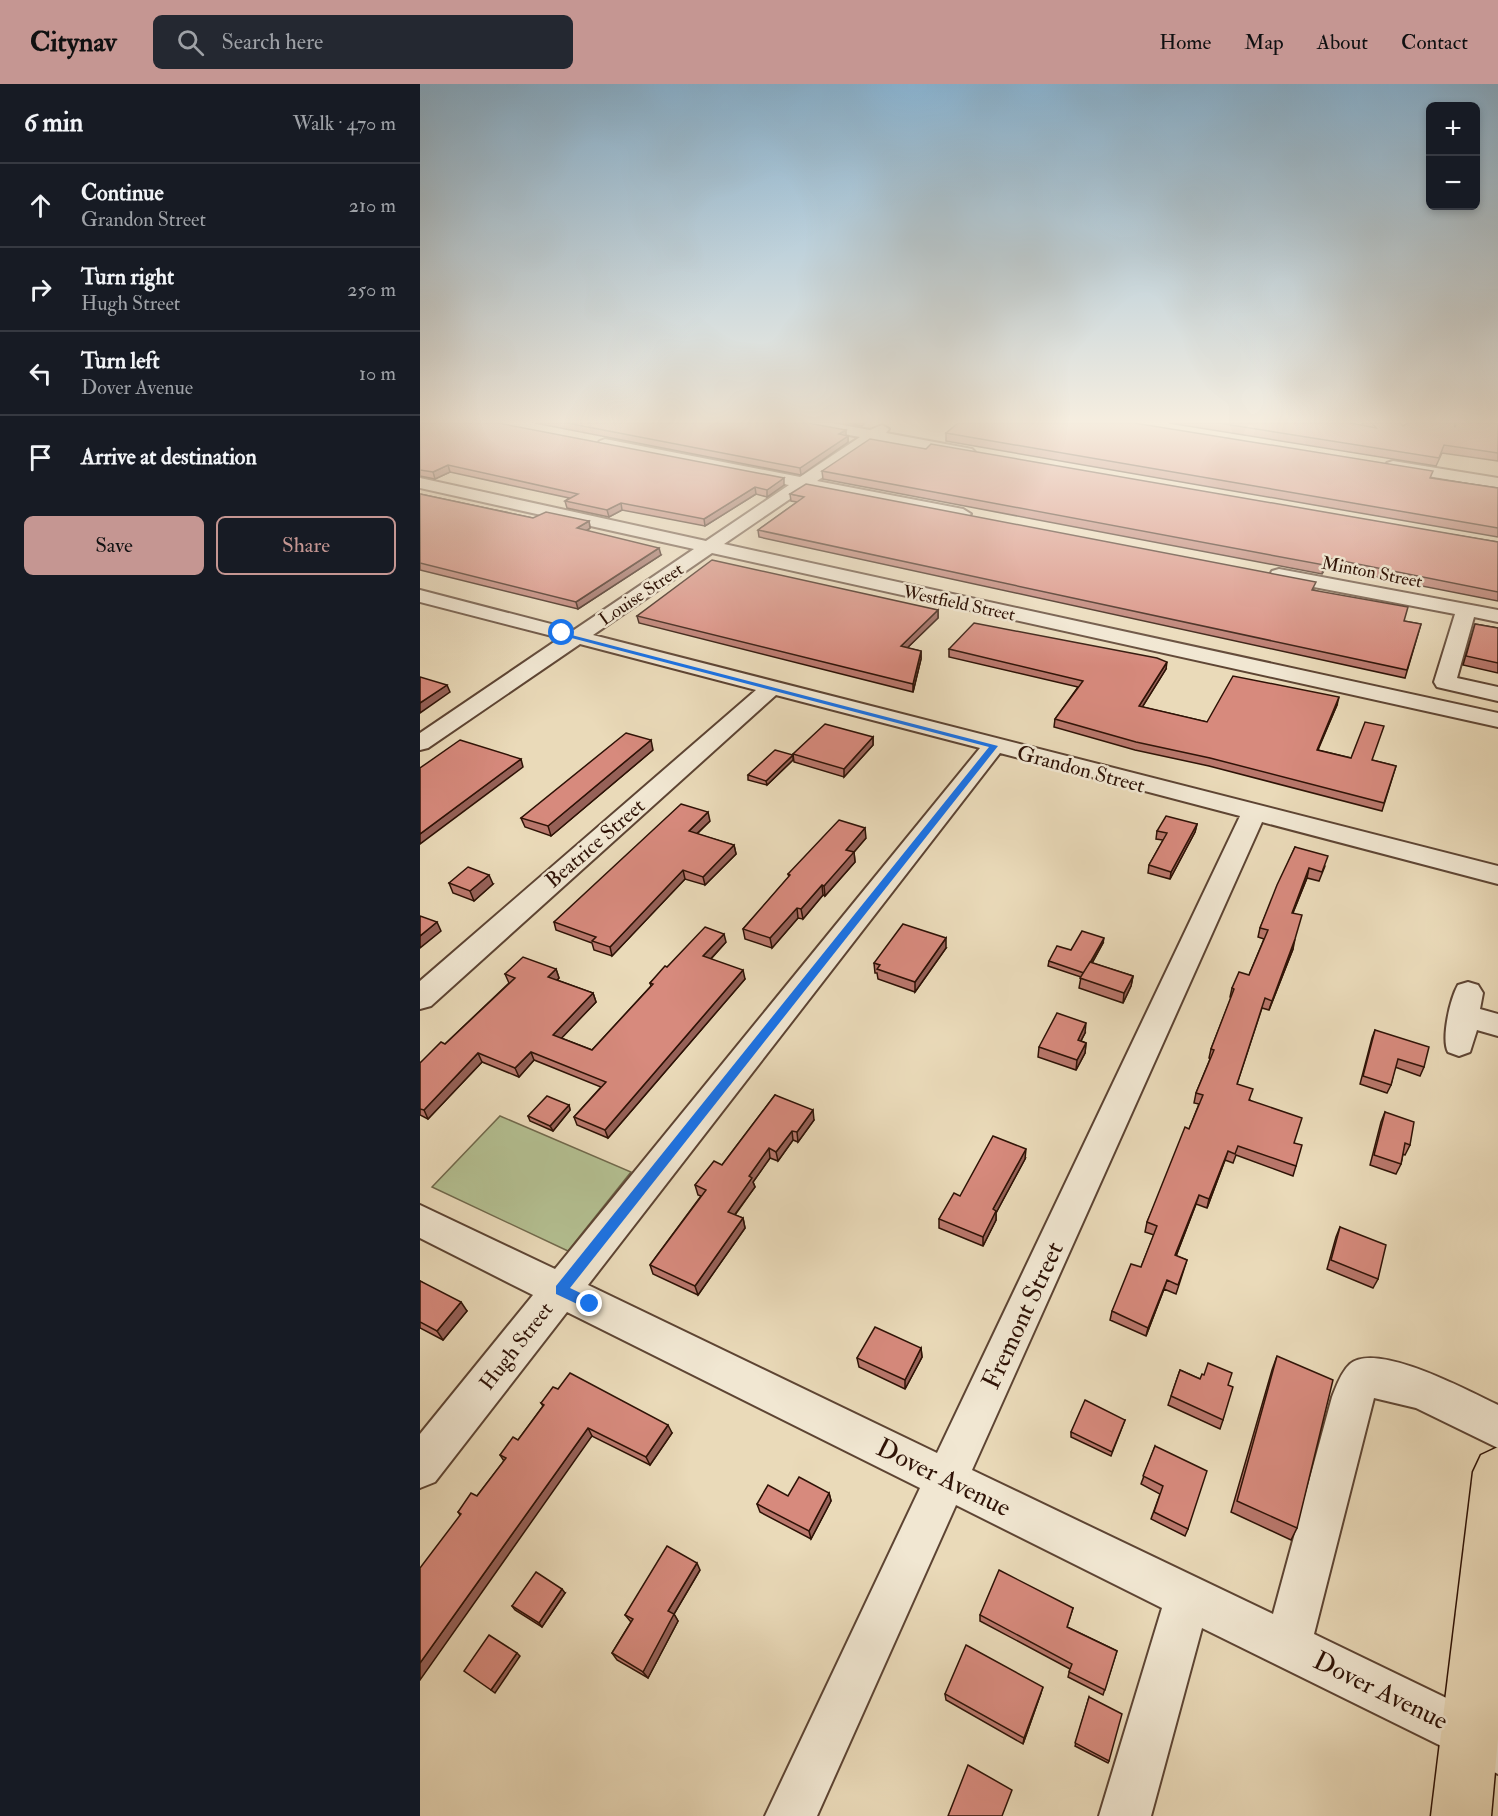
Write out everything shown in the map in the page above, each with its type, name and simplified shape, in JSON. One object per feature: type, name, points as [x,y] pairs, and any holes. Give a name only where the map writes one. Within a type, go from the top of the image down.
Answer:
[{"type":"main road","points":[[1461,1816],[1483,1741],[1498,1472]]},
{"type":"street","name":"Westfield Street","points":[[515,504],[1498,720]]},
{"type":"street","name":"Louise Street","points":[[420,743],[774,504]]},
{"type":"street","points":[[912,504],[981,518]]},
{"type":"street","name":"Minton Street","points":[[1258,571],[1498,616]]},
{"type":"street","name":"Grandon Street","points":[[420,596],[1253,814],[1498,875]]},
{"type":"street","points":[[1466,610],[1445,681],[1498,694]]},
{"type":"street","name":"Beatrice Street","points":[[420,998],[771,688]]},
{"type":"street","name":"Hugh Street","points":[[420,1467],[994,746]]},
{"type":"street","name":"Fremont Street","points":[[791,1816],[1253,814]]},
{"type":"street","points":[[1459,1044],[1466,1004],[1498,1025]]},
{"type":"street","name":"Dover Avenue","points":[[420,1221],[1483,1741]]},
{"type":"street","points":[[1288,1645],[1352,1397],[1364,1378],[1386,1378],[1412,1387],[1498,1426]]},
{"type":"street","points":[[1125,1816],[1188,1596]]},
{"type":"green space","points":[[500,1116],[631,1172],[568,1251],[432,1187]]},
{"type":"building","points":[[420,504],[466,504],[533,518],[546,512],[589,521],[577,528],[659,548],[576,602],[420,563]]},
{"type":"building","points":[[578,504],[619,504],[607,510]]},
{"type":"building","points":[[625,504],[728,504],[704,519]]},
{"type":"building","points":[[794,504],[909,504],[1316,582],[1312,590],[1408,607],[1404,621],[1421,624],[1407,670],[758,530]]},
{"type":"building","points":[[997,504],[1277,504],[1498,542],[1498,592],[1328,558],[1324,565]]},
{"type":"building","points":[[1358,504],[1498,504],[1498,528]]},
{"type":"building","points":[[712,560],[938,610],[901,646],[921,651],[913,684],[637,616]]},
{"type":"building","points":[[974,623],[1157,658],[1167,662],[1139,706],[1207,722],[1233,676],[1339,697],[1317,750],[1351,758],[1365,722],[1384,726],[1372,760],[1396,766],[1384,803],[1210,758],[1136,742],[1055,719],[1083,681],[949,649]]},
{"type":"building","points":[[1475,624],[1498,628],[1498,663],[1466,656]]},
{"type":"building","points":[[420,677],[447,685],[420,703]]},
{"type":"building","points":[[825,724],[873,737],[844,769],[793,754]]},
{"type":"building","points":[[626,733],[651,740],[548,826],[521,818]]},
{"type":"building","points":[[460,740],[521,759],[420,834],[420,768]]},
{"type":"building","points":[[775,750],[793,755],[766,781],[748,775]]},
{"type":"building","points":[[681,804],[708,812],[689,831],[734,845],[703,877],[683,870],[610,947],[592,941],[596,937],[554,922]]},
{"type":"building","points":[[1166,816],[1197,824],[1171,872],[1149,865],[1167,833],[1157,831]]},
{"type":"building","points":[[839,820],[865,828],[846,850],[854,852],[824,886],[822,885],[801,909],[797,908],[770,938],[743,929],[790,875],[788,874]]},
{"type":"building","points":[[1295,847],[1328,856],[1322,872],[1309,868],[1292,913],[1302,915],[1295,939],[1272,1001],[1265,998],[1237,1084],[1253,1089],[1249,1100],[1302,1118],[1294,1143],[1302,1145],[1296,1166],[1238,1146],[1235,1154],[1228,1151],[1209,1199],[1199,1195],[1175,1255],[1187,1260],[1178,1285],[1167,1280],[1148,1328],[1112,1311],[1131,1264],[1141,1267],[1157,1226],[1147,1222],[1185,1127],[1189,1129],[1203,1095],[1196,1093],[1214,1050],[1211,1049],[1234,989],[1232,988],[1239,972],[1249,975],[1268,930],[1260,928]]},
{"type":"building","points":[[468,867],[489,875],[470,891],[449,883]]},
{"type":"building","points":[[420,916],[437,922],[420,936]]},
{"type":"building","points":[[903,924],[946,938],[915,982],[877,969],[880,965],[874,963]]},
{"type":"building","points":[[705,927],[724,934],[703,956],[743,970],[605,1130],[574,1117],[606,1082],[531,1052],[515,1068],[478,1053],[424,1110],[420,1109],[420,1063],[441,1042],[445,1044],[515,978],[505,974],[523,957],[556,969],[548,977],[593,993],[553,1035],[592,1050],[653,984],[650,983],[665,966],[667,967]]},
{"type":"building","points":[[1082,931],[1104,938],[1084,973],[1049,961],[1057,946],[1071,950]]},
{"type":"building","points":[[1090,962],[1133,976],[1124,993],[1080,978]]},
{"type":"building","points":[[1057,1013],[1086,1023],[1078,1040],[1086,1043],[1077,1060],[1039,1047]]},
{"type":"building","points":[[1375,1030],[1429,1047],[1424,1067],[1398,1059],[1391,1085],[1363,1076]]},
{"type":"building","points":[[775,1095],[813,1110],[797,1132],[792,1131],[776,1152],[769,1148],[749,1176],[752,1178],[728,1212],[743,1218],[695,1286],[650,1265],[706,1190],[695,1185],[714,1161],[722,1165]]},
{"type":"building","points":[[547,1096],[569,1105],[550,1126],[528,1116]]},
{"type":"building","points":[[1385,1112],[1414,1122],[1410,1145],[1405,1143],[1401,1164],[1374,1155]]},
{"type":"building","points":[[993,1136],[1026,1149],[993,1209],[996,1211],[983,1237],[939,1219],[954,1193],[960,1196]]},
{"type":"building","points":[[1340,1227],[1386,1245],[1378,1279],[1331,1260]]},
{"type":"building","points":[[420,1281],[461,1302],[437,1331],[420,1322]]},
{"type":"building","points":[[875,1327],[921,1348],[905,1380],[857,1358]]},
{"type":"building","points":[[1277,1356],[1333,1380],[1297,1528],[1237,1501]]},
{"type":"building","points":[[1208,1363],[1232,1373],[1228,1385],[1233,1387],[1223,1420],[1171,1396],[1180,1370],[1200,1379]]},
{"type":"building","points":[[570,1373],[668,1425],[646,1457],[588,1428],[420,1663],[420,1568],[461,1514],[458,1512],[471,1493],[477,1496],[506,1458],[500,1455],[513,1437],[518,1440],[544,1405],[541,1403],[553,1387],[558,1389]]},
{"type":"building","points":[[1085,1400],[1125,1420],[1112,1452],[1071,1432]]},
{"type":"building","points":[[1155,1446],[1207,1471],[1188,1529],[1154,1512],[1163,1486],[1143,1476]]},
{"type":"building","points":[[799,1477],[829,1493],[809,1531],[757,1504],[768,1485],[788,1496]]},
{"type":"building","points":[[667,1546],[697,1563],[668,1611],[674,1614],[643,1672],[612,1653],[633,1619],[625,1615]]},
{"type":"building","points":[[999,1570],[1073,1608],[1067,1627],[1117,1651],[1105,1690],[1069,1672],[1072,1664],[980,1615]]},
{"type":"building","points":[[536,1572],[562,1589],[539,1623],[512,1606]]},
{"type":"building","points":[[489,1635],[517,1653],[491,1690],[464,1671]]},
{"type":"building","points":[[966,1645],[1043,1687],[1024,1738],[945,1694]]},
{"type":"building","points":[[1089,1697],[1122,1714],[1109,1761],[1075,1743]]},
{"type":"building","points":[[968,1765],[1012,1790],[1002,1816],[948,1816]]},
{"type":"route","points":[[562,633],[994,746],[560,1290],[590,1304]]}]
